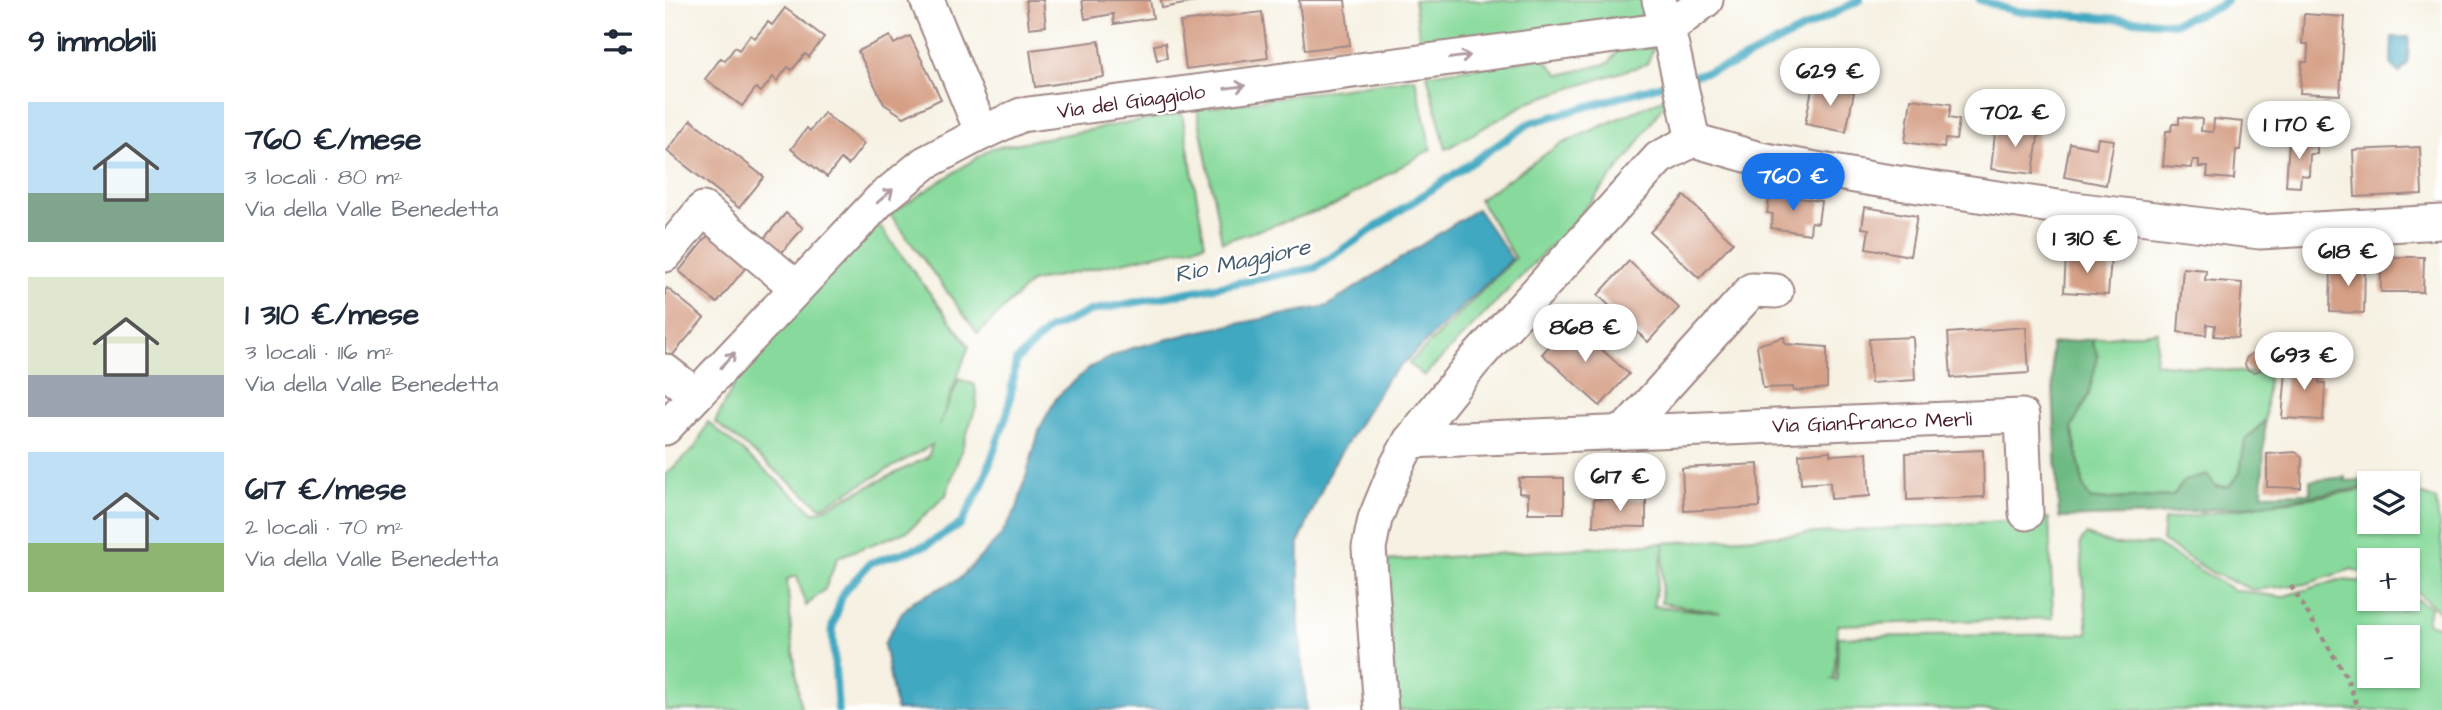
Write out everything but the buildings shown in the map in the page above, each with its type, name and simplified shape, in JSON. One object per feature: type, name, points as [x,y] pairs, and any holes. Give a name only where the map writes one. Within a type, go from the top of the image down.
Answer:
[{"type":"street","points":[[927,0],[982,132]]},
{"type":"street","name":"Via del Giaggiolo","points":[[665,428],[881,199],[925,163],[982,132],[1021,115],[1667,27],[1706,0]]},
{"type":"street","points":[[1667,27],[1693,140]]},
{"type":"street","points":[[1381,710],[1369,548],[1385,492],[1410,441],[1474,361],[1659,158],[1693,140],[1760,159],[1872,179],[2058,207],[2260,232],[2442,222]]},
{"type":"street","points":[[665,255],[703,209],[796,287]]},
{"type":"street","points":[[1624,432],[1752,290],[1776,291]]},
{"type":"street","points":[[665,371],[697,395]]},
{"type":"street","name":"Via Gianfranco Merli","points":[[1410,441],[2022,416],[2026,513]]},
{"type":"path","points":[[2291,586],[2346,676],[2359,710]]},
{"type":"green space","points":[[1414,0],[1647,0],[1649,7],[1640,17],[1626,20],[1609,18],[1583,30],[1422,55]]},
{"type":"green space","points":[[1654,47],[1647,64],[1531,101],[1446,149],[1427,74],[1543,58],[1560,75],[1609,63],[1618,50]]},
{"type":"green space","points":[[1415,78],[1431,149],[1333,206],[1222,242],[1197,109]]},
{"type":"green space","points":[[1669,96],[1630,155],[1572,224],[1424,376],[1409,364],[1515,258],[1479,199],[1559,145]]},
{"type":"green space","points":[[1182,113],[1205,244],[1031,282],[978,334],[890,214],[992,148]]},
{"type":"green space","points":[[879,225],[969,346],[939,426],[959,379],[975,385],[977,404],[946,495],[908,531],[838,557],[825,589],[806,606],[797,576],[787,579],[801,710],[665,710],[665,475],[695,448],[708,422],[815,513],[928,457],[932,445],[821,507],[715,422],[735,383],[817,287]]},
{"type":"green space","points":[[2158,331],[2155,363],[2268,375],[2265,421],[2245,440],[2240,473],[2228,487],[2184,481],[2173,496],[2091,500],[2084,488],[2072,427],[2089,394],[2094,343],[2091,339]]},
{"type":"green space","points":[[2091,339],[2098,355],[2089,394],[2072,427],[2084,488],[2091,500],[2173,496],[2184,481],[2208,475],[2216,487],[2228,487],[2240,473],[2245,440],[2265,421],[2262,494],[2310,493],[2310,481],[2345,477],[2345,481],[2357,480],[2357,489],[2264,504],[2157,515],[2059,518],[2051,344]]},
{"type":"green space","points":[[2357,491],[2357,534],[2420,534],[2420,494],[2436,500],[2442,549],[2442,614],[2420,595],[2420,548],[2357,548],[2357,571],[2352,569],[2306,584],[2253,590],[2211,572],[2162,541],[2164,520]]},
{"type":"green space","points":[[2049,518],[2053,618],[1838,625],[1834,678],[1830,679],[1837,680],[1838,637],[2088,634],[2080,543],[2086,535],[2114,545],[2155,544],[2234,590],[2281,597],[2339,580],[2357,581],[2357,611],[2420,611],[2420,601],[2430,607],[2427,623],[2442,627],[2442,710],[1397,710],[1385,561]],"holes":[[[1664,544],[1661,603],[1721,613],[1653,606]]]},
{"type":"water","points":[[2392,37],[2409,37],[2408,63],[2399,73],[2391,64]]},
{"type":"water","points":[[1477,209],[1512,259],[1388,378],[1331,468],[1299,542],[1299,625],[1307,710],[896,710],[884,644],[900,615],[913,601],[959,579],[1000,537],[1017,508],[1040,428],[1057,397],[1090,367],[1129,349],[1196,332],[1327,306]]},
{"type":"waterway","name":"Rio Maggiore","points":[[1688,77],[1732,65],[1860,0]]},
{"type":"waterway","name":"Rio Maggiore","points":[[1980,0],[2014,11],[2173,23],[2218,7],[2227,0]]},
{"type":"waterway","name":"Rio Maggiore","points":[[838,710],[832,628],[843,593],[870,563],[927,545],[961,524],[983,483],[1008,411],[1016,361],[1048,330],[1090,311],[1315,268],[1530,123],[1672,82]]}]
